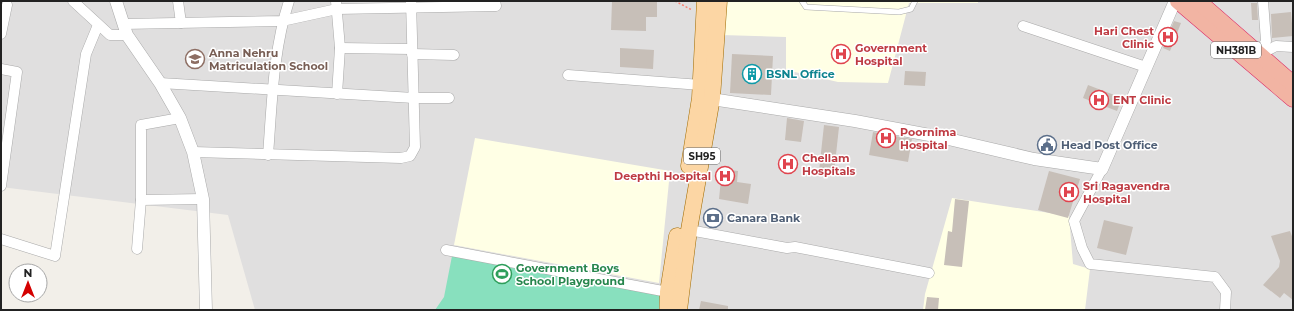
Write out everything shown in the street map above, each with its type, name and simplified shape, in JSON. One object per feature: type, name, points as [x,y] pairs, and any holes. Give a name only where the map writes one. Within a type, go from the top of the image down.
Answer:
[{"type":"highway","name":"NH381B","points":[[1178,1],[1293,99]]},
{"type":"highway","name":"NH381B","points":[[1198,1],[1293,84]]},
{"type":"main road","name":"SH95","points":[[668,310],[668,292],[704,94],[719,1]]},
{"type":"main road","name":"SH95","points":[[679,310],[704,94],[705,9]]},
{"type":"street","points":[[73,1],[110,35],[125,29],[182,23],[282,21],[337,5],[496,6],[495,1]]},
{"type":"street","points":[[116,1],[125,29],[160,83],[180,118],[193,152],[203,199],[206,310]]},
{"type":"street","points":[[178,1],[182,23]]},
{"type":"street","points":[[268,155],[273,90],[282,21],[289,1]]},
{"type":"street","points":[[1175,1],[1102,169],[1074,221],[1082,248],[1090,264],[1215,277],[1226,292],[1225,310]]},
{"type":"street","points":[[1260,55],[1266,41],[1263,1]]},
{"type":"street","points":[[1,34],[7,5]]},
{"type":"street","points":[[337,5],[340,48],[338,94]]},
{"type":"street","points":[[193,152],[401,158],[410,156],[415,147],[411,5]]},
{"type":"street","points":[[1,239],[55,256],[86,54],[98,24]]},
{"type":"street","points":[[1023,26],[1146,68]]},
{"type":"street","points":[[1260,55],[1276,46],[1293,47]]},
{"type":"street","points":[[340,48],[454,55]]},
{"type":"street","points":[[1,70],[17,72],[1,186]]},
{"type":"street","points":[[568,75],[704,94],[855,120],[940,137],[1034,159],[1102,169]]},
{"type":"street","points":[[160,83],[414,98],[449,98]]},
{"type":"street","points":[[137,249],[141,200],[141,125],[180,118]]},
{"type":"street","points":[[141,200],[203,199]]},
{"type":"street","points":[[689,230],[787,248],[795,247],[929,273]]},
{"type":"street","points":[[446,250],[668,292]]},
{"type":"lane","points":[[802,1],[806,7],[899,12],[911,9],[915,1]]},
{"type":"path","points":[[675,1],[705,9]]},
{"type":"shaded area","points":[[1,1],[1293,1],[1293,310],[255,310],[228,215],[1,187]]},
{"type":"shaded area","name":"Government Hospital","points":[[723,1],[978,1],[978,3],[909,3],[888,83],[838,82],[786,70],[786,37],[721,35]]},
{"type":"shaded area","points":[[475,138],[670,171],[659,283],[454,245]]},
{"type":"shaded area","points":[[952,198],[1069,216],[1073,264],[1090,269],[1085,310],[923,310],[925,294]]},
{"type":"green space","name":"Government Boys School Playground","points":[[452,256],[660,293],[659,310],[435,310],[444,297]]},
{"type":"building","points":[[612,1],[657,2],[657,17],[646,17],[646,31],[611,30]]},
{"type":"building","points":[[1251,3],[1257,3],[1258,20],[1252,20]]},
{"type":"building","points":[[1291,12],[1293,36],[1272,38],[1271,14]]},
{"type":"building","points":[[1174,21],[1181,23],[1170,51],[1163,48]]},
{"type":"building","points":[[620,48],[654,50],[653,69],[620,67]]},
{"type":"building","name":"BSNL Office","points":[[732,54],[773,56],[771,95],[730,93]]},
{"type":"building","points":[[905,71],[926,72],[925,86],[904,85]]},
{"type":"building","points":[[1088,85],[1122,98],[1117,111],[1083,98]]},
{"type":"building","points":[[787,118],[804,121],[801,142],[785,140]]},
{"type":"building","points":[[824,125],[839,127],[834,173],[819,171]]},
{"type":"building","points":[[873,132],[912,139],[908,162],[869,155]]},
{"type":"building","points":[[722,169],[738,171],[737,182],[751,184],[748,204],[719,199]]},
{"type":"building","points":[[1049,171],[1080,179],[1068,218],[1038,210]]},
{"type":"building","points":[[955,199],[969,201],[962,267],[944,265],[948,231],[952,232]]},
{"type":"building","points":[[1104,220],[1133,227],[1126,255],[1097,248]]},
{"type":"building","points":[[1290,231],[1293,239],[1293,300],[1284,293],[1280,298],[1263,285],[1279,267],[1280,261],[1271,236]]},
{"type":"building","points":[[927,297],[939,298],[938,310],[925,310]]},
{"type":"building","points":[[701,301],[728,306],[728,310],[699,310]]},
{"type":"place","name":"Hari Chest Clinic","points":[[1168,37]]},
{"type":"place","name":"Government Hospital","points":[[841,54]]},
{"type":"place","name":"Anna Nehru Matriculation School","points":[[195,59]]},
{"type":"place","name":"BSNL Office","points":[[752,74]]},
{"type":"place","name":"ENT Clinic","points":[[1099,100]]},
{"type":"place","name":"Poornima Hospital","points":[[886,138]]},
{"type":"place","name":"Head Post Office","points":[[1047,145]]},
{"type":"place","name":"Chellam Hospitals","points":[[788,164]]},
{"type":"place","name":"Deepthi Hospital","points":[[725,176]]},
{"type":"place","name":"Sri Ragavendra Hospital","points":[[1069,192]]},
{"type":"place","name":"Canara Bank","points":[[713,218]]},
{"type":"place","name":"Government Boys School Playground","points":[[502,274]]}]
